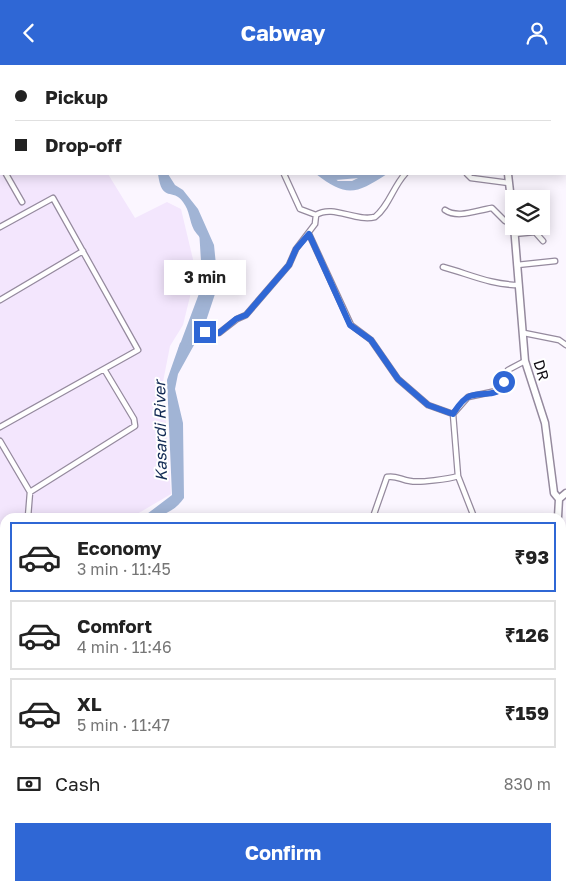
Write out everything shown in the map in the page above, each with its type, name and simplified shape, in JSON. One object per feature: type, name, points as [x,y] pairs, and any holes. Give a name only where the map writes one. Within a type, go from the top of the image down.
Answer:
[{"type":"street","points":[[7,175],[22,202]]},
{"type":"street","points":[[284,175],[300,209],[316,215],[328,211],[359,218],[375,217],[387,204],[398,182],[404,175]]},
{"type":"street","points":[[468,175],[471,178],[509,183]]},
{"type":"street","name":"DR","points":[[508,175],[510,190]]},
{"type":"street","points":[[0,227],[53,199],[138,350],[0,427]]},
{"type":"street","points":[[445,210],[451,214],[458,214],[492,209],[505,221]]},
{"type":"street","points":[[205,332],[219,333],[236,319],[246,315],[289,265],[296,249],[315,224],[316,215]]},
{"type":"street","points":[[309,234],[350,325],[371,340],[398,379],[428,405],[453,414]]},
{"type":"street","name":"DR","points":[[514,235],[525,361],[545,423],[554,493],[559,499],[558,513]]},
{"type":"street","points":[[538,235],[543,241]]},
{"type":"street","points":[[0,300],[83,251]]},
{"type":"street","points":[[517,265],[554,261]]},
{"type":"street","points":[[443,267],[479,280],[519,285]]},
{"type":"street","points":[[524,333],[559,340],[566,345]]},
{"type":"street","points":[[472,513],[458,476],[453,414],[468,397],[500,391],[508,370],[525,361]]},
{"type":"street","points":[[30,492],[135,426],[134,419],[104,369]]},
{"type":"street","points":[[0,441],[30,492],[28,513]]},
{"type":"street","points":[[374,513],[387,477],[393,475],[411,482],[444,480],[458,476]]},
{"type":"street","points":[[559,499],[566,493]]},
{"type":"shaded area","points":[[0,175],[109,175],[135,218],[167,202],[181,209],[196,272],[183,325],[170,346],[163,382],[171,494],[139,513],[0,513]]},
{"type":"water","points":[[158,175],[169,175],[175,185],[183,190],[198,209],[214,245],[218,285],[204,327],[178,374],[175,389],[183,423],[184,498],[171,511],[166,513],[148,513],[172,495],[167,380],[180,343],[191,332],[199,307],[209,289],[210,283],[210,278],[204,265],[201,239],[194,230],[187,209],[179,198],[165,192]]},
{"type":"water","points":[[317,175],[329,175],[338,181],[352,181],[364,175],[385,175],[367,186],[352,191],[344,190]]},
{"type":"waterway","name":"Kasardi River","points":[[326,175],[329,177],[353,175]]},
{"type":"waterway","name":"Kasardi River","points":[[182,349],[206,285],[203,237]]},
{"type":"route","points":[[205,332],[219,333],[228,328],[236,319],[246,315],[289,265],[296,249],[309,234],[350,325],[371,340],[398,379],[428,405],[453,414],[468,397],[496,393],[503,387],[504,382]]}]
